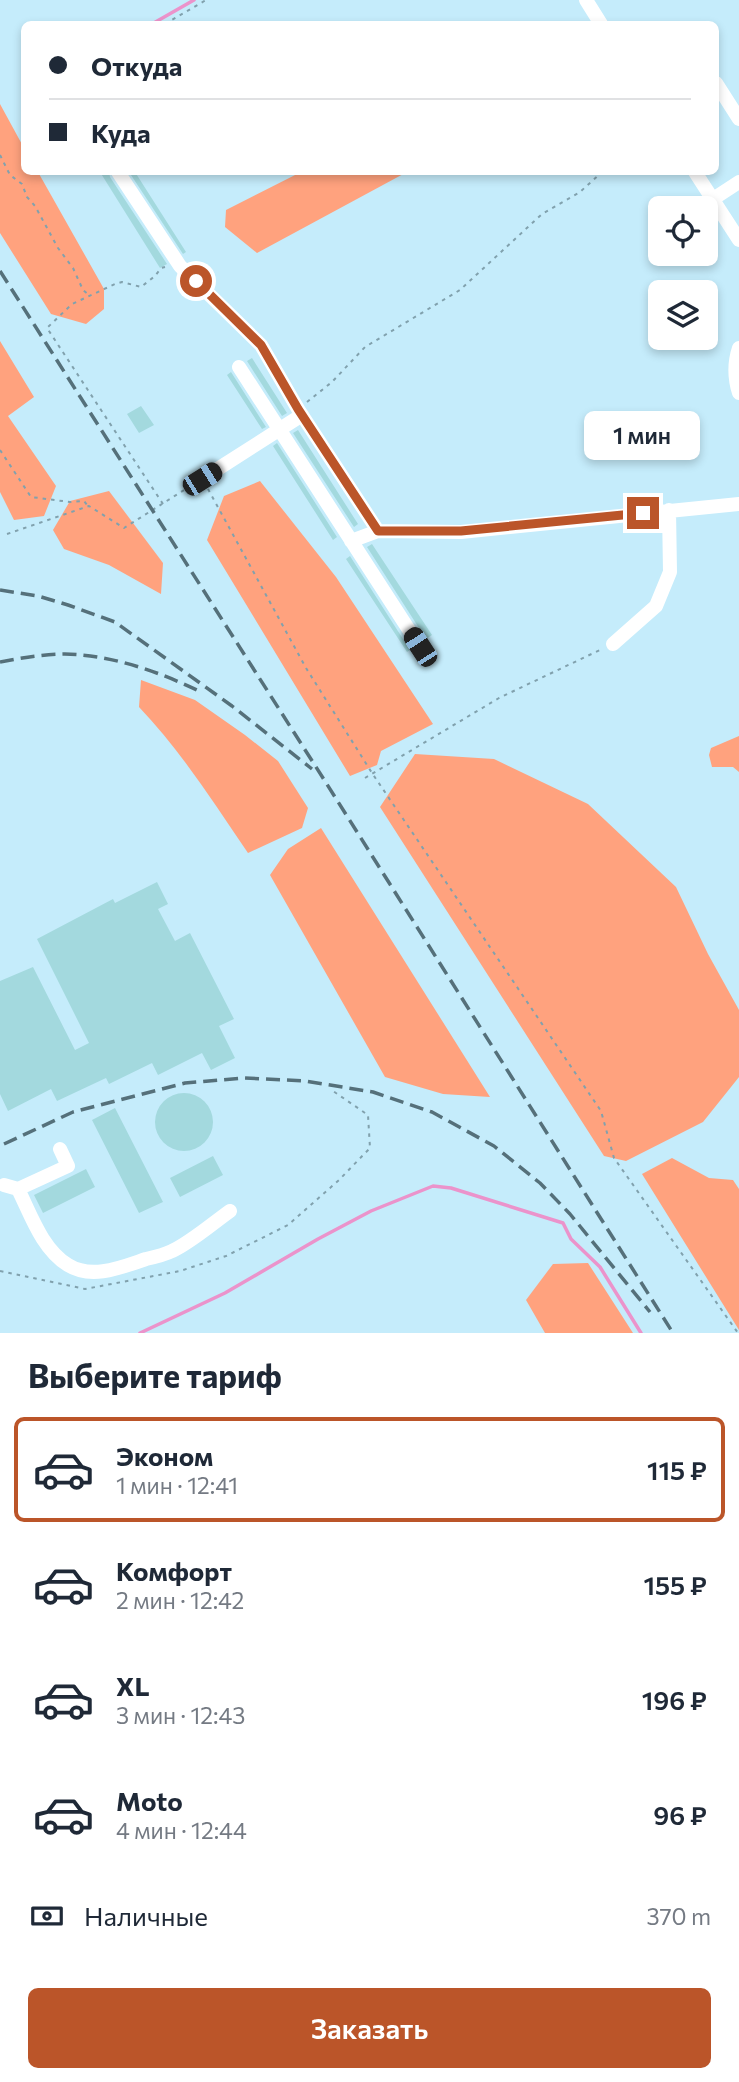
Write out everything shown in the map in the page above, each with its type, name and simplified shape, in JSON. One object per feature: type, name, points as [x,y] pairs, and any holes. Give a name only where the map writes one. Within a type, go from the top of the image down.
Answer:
[{"type":"street","points":[[586,0],[599,21]]},
{"type":"street","points":[[719,88],[739,119]]},
{"type":"street","points":[[120,175],[180,266],[261,345],[300,412],[378,531]]},
{"type":"street","points":[[697,175],[711,196]]},
{"type":"street","points":[[718,196],[739,182]]},
{"type":"street","points":[[718,207],[739,240]]},
{"type":"street","points":[[739,348],[734,362],[739,393]]},
{"type":"street","points":[[239,367],[420,647]]},
{"type":"street","points":[[202,479],[279,430],[300,412]]},
{"type":"street","points":[[351,541],[378,531],[461,531],[739,504]]},
{"type":"street","points":[[613,644],[656,606],[670,572],[669,510]]},
{"type":"street","points":[[60,1149],[68,1166],[5,1184],[54,1253],[68,1265],[80,1270],[110,1270],[173,1251],[230,1211]]},
{"type":"path","points":[[170,21],[206,0]]},
{"type":"path","points":[[0,155],[10,175],[22,184],[27,197],[36,206],[58,248],[89,296]]},
{"type":"path","points":[[300,412],[365,347],[460,290],[542,214],[580,191],[599,175]]},
{"type":"path","points":[[163,504],[47,328],[72,304],[89,296],[122,282],[141,287],[161,268],[180,266]]},
{"type":"path","points":[[0,450],[31,497],[84,501],[124,528],[202,479],[306,668],[372,774],[601,1111],[614,1158],[738,1333]]},
{"type":"path","points":[[7,534],[89,506]]},
{"type":"path","points":[[365,778],[499,698],[613,644]]},
{"type":"shaded area","points":[[0,104],[21,142],[21,175],[40,175],[104,289],[104,309],[86,324],[51,314],[0,233]]},
{"type":"shaded area","points":[[295,175],[401,175],[257,253],[225,227],[226,210]]},
{"type":"shaded area","points":[[0,341],[34,397],[8,416],[56,486],[44,516],[14,520],[0,492]]},
{"type":"shaded area","points":[[260,481],[336,577],[433,724],[381,751],[377,765],[350,776],[207,540],[224,496]]},
{"type":"shaded area","points":[[109,491],[163,563],[161,594],[109,565],[64,549],[53,530],[70,501]]},
{"type":"shaded area","points":[[141,680],[195,700],[278,761],[308,808],[302,828],[248,853],[183,759],[139,707]]},
{"type":"shaded area","points":[[739,736],[739,772],[733,767],[712,767],[709,755],[711,748]]},
{"type":"shaded area","points":[[415,754],[494,759],[588,804],[676,887],[739,1010],[739,1077],[703,1122],[626,1161],[604,1156],[380,807]]},
{"type":"shaded area","points":[[321,828],[490,1097],[443,1094],[385,1077],[270,875],[288,849]]},
{"type":"shaded area","points":[[672,1158],[709,1178],[733,1180],[739,1189],[739,1330],[642,1174]]},
{"type":"shaded area","points":[[588,1263],[633,1333],[545,1333],[526,1300],[553,1264]]},
{"type":"building","points":[[102,175],[110,175],[167,264],[160,268]]},
{"type":"building","points":[[131,175],[137,175],[186,252],[183,254]]},
{"type":"building","points":[[252,358],[287,413],[282,416],[247,361]]},
{"type":"building","points":[[231,372],[266,427],[262,429],[227,375]]},
{"type":"building","points":[[141,406],[154,425],[139,433],[127,414]]},
{"type":"building","points":[[298,430],[358,524],[354,527],[293,433]]},
{"type":"building","points":[[277,443],[337,537],[333,540],[273,446]]},
{"type":"building","points":[[372,544],[432,635],[426,639],[367,547]]},
{"type":"building","points":[[350,556],[410,650],[407,652],[346,559]]},
{"type":"building","points":[[157,882],[168,904],[158,909],[175,941],[190,933],[234,1019],[219,1026],[235,1058],[211,1070],[202,1053],[158,1075],[152,1063],[109,1084],[106,1078],[57,1101],[51,1089],[8,1111],[0,1094],[0,981],[33,967],[75,1050],[89,1043],[37,939],[113,899],[115,903]]},
{"type":"building","points":[[178,1093],[190,1093],[205,1101],[213,1116],[213,1128],[205,1143],[190,1151],[178,1151],[163,1143],[155,1128],[155,1116],[163,1101]]},
{"type":"building","points":[[115,1108],[163,1202],[139,1213],[92,1120]]},
{"type":"building","points":[[213,1156],[223,1175],[180,1197],[170,1178]]},
{"type":"building","points":[[86,1169],[95,1187],[43,1213],[34,1195]]},
{"type":"waterway","points":[[157,21],[194,0]]},
{"type":"waterway","points":[[140,1333],[225,1293],[371,1211],[433,1186],[451,1188],[563,1223],[571,1239],[600,1267],[641,1333]]},
{"type":"railway","points":[[0,271],[673,1333]]},
{"type":"railway","points":[[0,590],[38,596],[115,622],[232,706],[312,769]]},
{"type":"railway","points":[[0,662],[51,655],[97,657],[141,668],[197,690]]},
{"type":"railway","points":[[4,1144],[73,1112],[185,1083],[244,1078],[305,1081],[373,1092],[432,1112],[494,1146],[540,1183],[570,1214],[650,1312]]},
{"type":"route","points":[[196,281],[261,345],[298,409],[378,531],[461,531],[643,513]]}]
